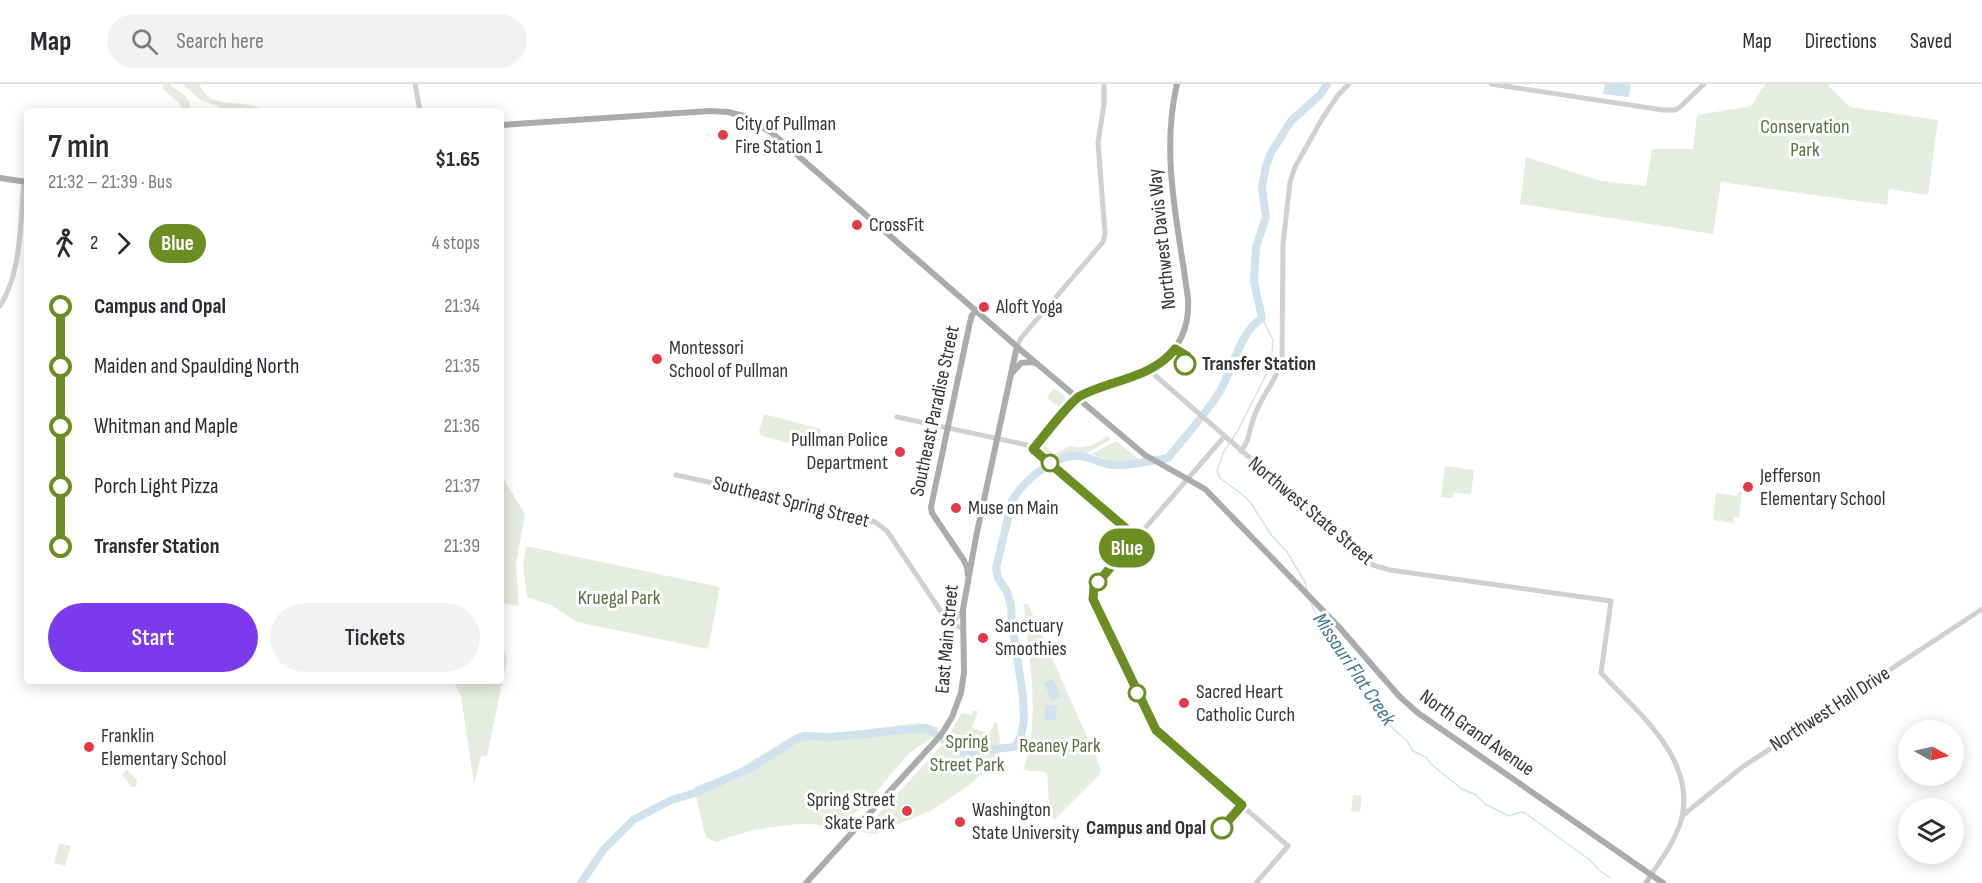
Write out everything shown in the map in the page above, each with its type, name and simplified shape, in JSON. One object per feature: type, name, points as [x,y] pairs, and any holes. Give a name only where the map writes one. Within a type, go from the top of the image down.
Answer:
[{"type":"main road","name":"Northwest Davis Way","points":[[1078,397],[1149,370],[1163,362],[1182,338],[1188,316],[1188,299],[1169,149],[1171,113],[1176,84]]},
{"type":"main road","points":[[504,125],[710,111],[744,116],[772,133],[1043,367]]},
{"type":"main road","points":[[0,178],[24,182]]},
{"type":"main road","name":"Southeast Paradise Street","points":[[968,582],[967,567],[963,559],[931,510],[970,322],[977,310]]},
{"type":"main road","name":"East Main Street","points":[[806,883],[947,727],[956,709],[963,682],[963,609],[1017,346]]},
{"type":"main road","points":[[1009,386],[1019,364],[1031,362],[1043,367]]},
{"type":"main road","name":"North Grand Avenue","points":[[1043,367],[1144,455],[1187,478],[1213,496],[1367,657],[1399,696],[1418,713],[1663,883]]},
{"type":"main road","points":[[963,559],[968,559],[975,548]]},
{"type":"main road","points":[[1646,883],[1651,875]]},
{"type":"street","points":[[415,84],[419,108]]},
{"type":"street","points":[[1017,346],[1021,338],[1103,242],[1105,233],[1098,144],[1104,104],[1104,84]]},
{"type":"street","points":[[1241,451],[1248,440],[1254,416],[1282,358],[1283,244],[1290,182],[1295,166],[1322,119],[1338,95],[1349,84]]},
{"type":"street","points":[[1491,84],[1675,110],[1704,84]]},
{"type":"street","points":[[0,306],[9,288],[15,267],[24,190]]},
{"type":"street","name":"Northwest State Street","points":[[1149,370],[1373,565],[1390,570],[1611,601],[1601,673],[1669,749],[1677,766],[1680,780],[1682,816]]},
{"type":"street","points":[[1033,449],[1078,397]]},
{"type":"street","points":[[897,417],[1025,444],[1136,537]]},
{"type":"street","points":[[1225,438],[1187,478],[1094,587],[1093,599],[1156,730],[1288,846],[1256,883]]},
{"type":"street","name":"Southeast Spring Street","points":[[676,475],[808,502],[875,522],[887,531],[933,602],[949,622],[962,628]]},
{"type":"street","points":[[949,622],[955,620],[963,609]]},
{"type":"street","name":"Northwest Hall Drive","points":[[1682,816],[1741,768],[1982,609]]},
{"type":"street","points":[[1651,875],[1673,840],[1682,816]]},
{"type":"green space","points":[[163,84],[170,84],[184,95],[190,108],[182,108],[163,89]]},
{"type":"green space","points":[[182,84],[199,84],[206,94],[218,101],[252,105],[258,108],[218,108],[219,106],[202,101]]},
{"type":"green space","name":"Conservation Park","points":[[1765,84],[1827,84],[1850,107],[1938,120],[1928,195],[1889,189],[1887,205],[1721,182],[1713,234],[1520,204],[1526,157],[1601,181],[1646,186],[1652,149],[1693,149],[1697,115],[1751,106]]},
{"type":"green space","points":[[1054,388],[1066,398],[1059,407],[1047,398]]},
{"type":"green space","points":[[764,414],[821,429],[815,450],[762,436],[759,432]]},
{"type":"green space","points":[[1107,436],[1111,439],[1085,454],[1074,453],[1055,460],[1042,449],[1045,446],[1054,454],[1070,446],[1089,446]]},
{"type":"green space","points":[[1116,441],[1138,459],[1113,462],[1092,454]]},
{"type":"green space","points":[[1445,466],[1474,470],[1471,495],[1454,492],[1452,498],[1441,497]]},
{"type":"green space","points":[[504,480],[525,514],[516,564],[519,606],[504,604]]},
{"type":"green space","points":[[1738,492],[1742,492],[1739,517],[1734,517],[1734,523],[1713,520],[1716,493],[1737,496]]},
{"type":"green space","name":"Kruegal Park","points":[[526,546],[720,587],[708,649],[577,622],[551,605],[527,597],[523,566]]},
{"type":"green space","name":"Reaney Park","points":[[1024,604],[1028,604],[1101,768],[1100,774],[1055,819],[1050,816],[1047,773],[1023,769],[1029,750],[1033,709]]},
{"type":"green space","points":[[504,650],[507,660],[504,674]]},
{"type":"green space","points":[[455,684],[502,684],[487,756],[481,756],[474,784],[461,696]]},
{"type":"green space","name":"Spring Street Park","points":[[973,711],[978,711],[972,728],[990,734],[994,722],[997,722],[1000,740],[997,761],[968,786],[932,810],[875,834],[862,832],[945,742],[962,713],[972,715]]},
{"type":"green space","points":[[918,723],[939,728],[928,740],[908,755],[873,795],[844,822],[835,826],[807,824],[771,827],[717,842],[707,838],[694,787],[732,773],[799,733],[838,733]]},
{"type":"green space","points":[[127,770],[137,780],[136,787],[131,787],[122,774]]},
{"type":"green space","points":[[1353,795],[1362,796],[1360,812],[1351,811]]},
{"type":"green space","points":[[59,843],[71,846],[65,866],[54,863]]},
{"type":"water","points":[[1605,84],[1631,84],[1629,97],[1603,94]]},
{"type":"water","points":[[1053,679],[1061,697],[1052,701],[1044,683]]},
{"type":"water","points":[[1046,705],[1057,706],[1055,720],[1044,719]]},
{"type":"waterway","points":[[581,883],[604,849],[633,820],[671,800],[692,794],[753,767],[804,736],[831,737],[926,728],[963,752],[1015,747],[1021,736],[1024,721],[1023,696],[1011,605],[1007,592],[998,578],[996,568],[1012,501],[1024,485],[1041,470],[1071,456],[1119,465],[1168,458],[1205,412],[1223,386],[1247,333],[1262,318],[1254,282],[1256,247],[1266,217],[1262,187],[1266,166],[1271,153],[1291,121],[1321,94],[1327,84]]},
{"type":"waterway","name":"Missouri Flat Creek","points":[[1262,318],[1273,340],[1271,365],[1237,432],[1224,451],[1217,471],[1220,478],[1251,503],[1272,536],[1287,552],[1305,582],[1307,590]]},
{"type":"waterway","name":"Missouri Flat Creek","points":[[1311,603],[1317,621],[1334,645],[1340,649],[1389,725],[1407,741],[1413,751],[1426,757],[1431,764],[1462,789],[1476,795],[1485,804],[1509,816],[1525,813],[1590,860],[1610,878]]},
{"type":"bus line","name":"Blue","points":[[1185,364],[1187,356],[1175,349],[1156,367],[1078,397],[1033,449],[1136,537],[1094,587],[1093,599],[1156,730],[1242,805],[1222,828]]},
{"type":"place","name":"City of Pullman Fire Station 1","points":[[723,135]]},
{"type":"place","name":"CrossFit","points":[[857,225]]},
{"type":"place","name":"Aloft Yoga","points":[[984,307]]},
{"type":"place","name":"Montessori School of Pullman","points":[[657,359]]},
{"type":"place","name":"Transfer Station","points":[[1185,364]]},
{"type":"place","name":"Pullman Police Department","points":[[900,452]]},
{"type":"place","name":"Jefferson Elementary School","points":[[1748,487]]},
{"type":"place","name":"Muse on Main","points":[[956,508]]},
{"type":"place","name":"Sanctuary Smoothies","points":[[983,638]]},
{"type":"place","name":"Sacred Heart Catholic Curch","points":[[1184,703]]},
{"type":"place","name":"Franklin Elementary School","points":[[89,747]]},
{"type":"place","name":"Spring Street Skate Park","points":[[907,811]]},
{"type":"place","name":"Washington State University","points":[[960,822]]},
{"type":"place","name":"Campus and Opal","points":[[1222,828]]}]
